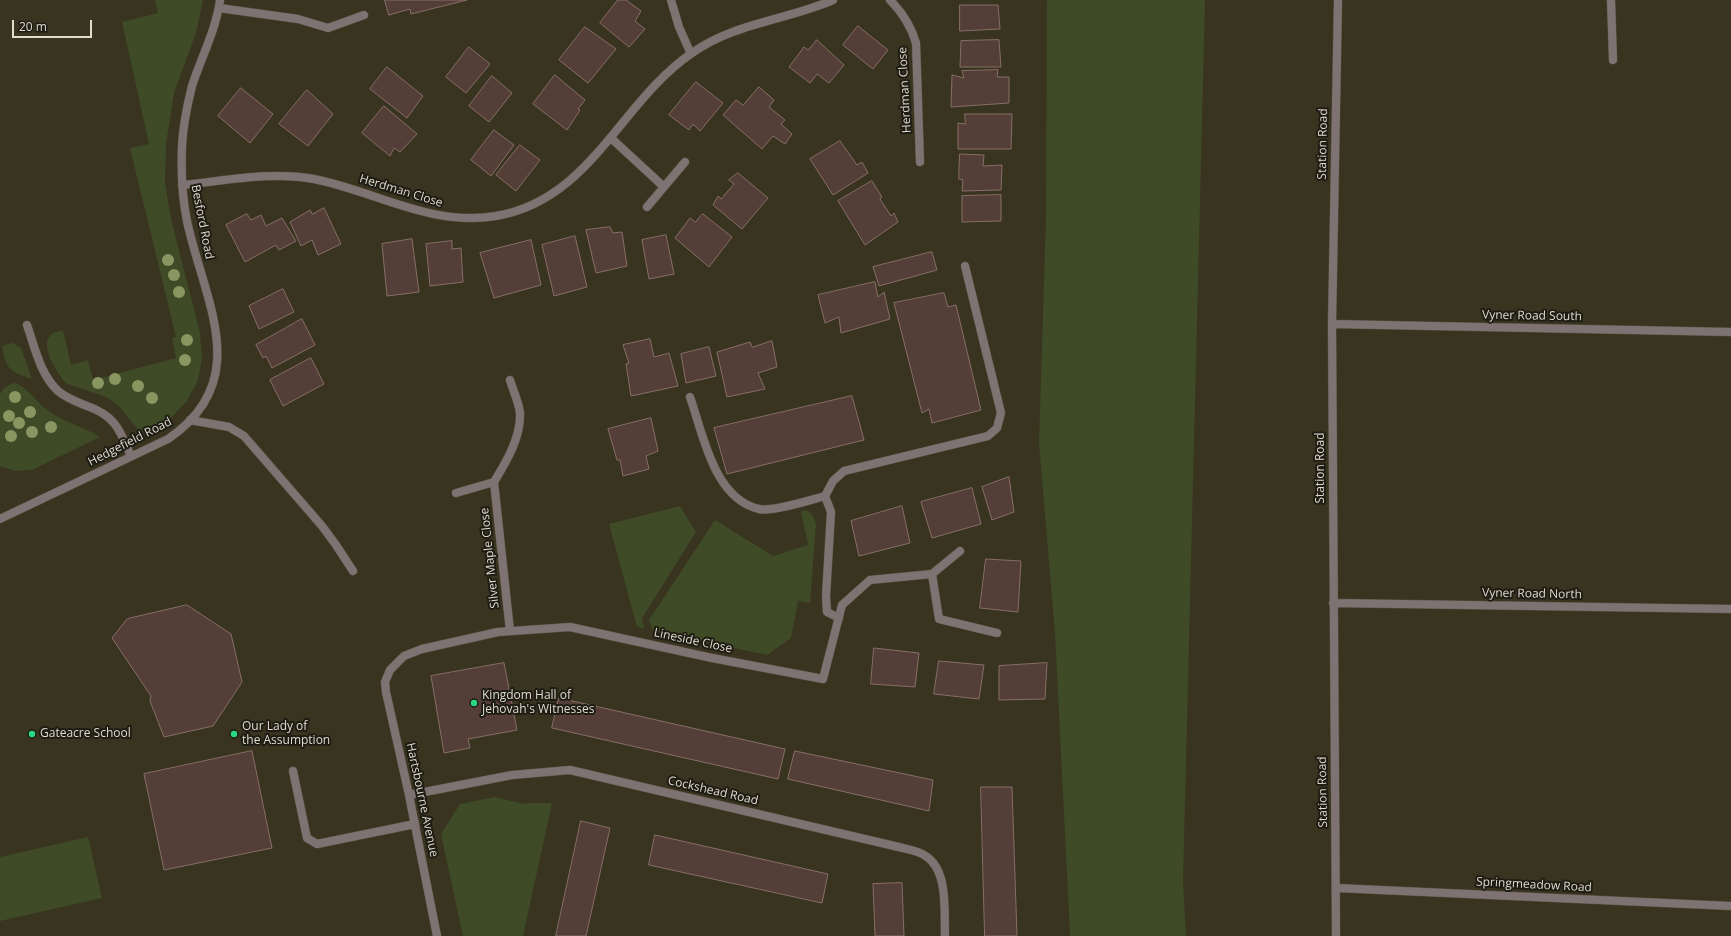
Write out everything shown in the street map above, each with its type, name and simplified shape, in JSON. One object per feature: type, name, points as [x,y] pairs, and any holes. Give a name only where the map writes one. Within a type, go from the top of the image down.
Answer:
[{"type":"street","points":[[671,0],[679,27],[691,54]]},
{"type":"street","name":"Herdman Close","points":[[182,185],[270,176],[311,178],[339,184],[427,214],[470,219],[518,212],[537,204],[556,192],[582,170],[662,78],[703,45],[731,32],[833,0]]},
{"type":"street","name":"Herdman Close","points":[[890,0],[905,17],[912,30],[916,43],[920,162]]},
{"type":"street","name":"Station Road","points":[[1336,936],[1332,324],[1338,0]]},
{"type":"street","points":[[1611,0],[1613,60]]},
{"type":"street","points":[[219,4],[298,19],[328,28],[364,15]]},
{"type":"street","name":"Besford Road","points":[[190,420],[206,400],[211,389],[218,366],[219,354],[216,327],[187,221],[182,185],[182,146],[187,107],[219,4]]},
{"type":"street","points":[[611,138],[664,187]]},
{"type":"street","points":[[648,207],[685,162]]},
{"type":"street","points":[[690,397],[717,473],[727,489],[741,500],[759,509],[771,509],[825,496],[833,480],[844,471],[988,436],[997,428],[1002,413],[965,266]]},
{"type":"street","name":"Vyner Road South","points":[[1332,324],[1731,332]]},
{"type":"street","points":[[27,325],[44,374],[50,382],[63,396],[102,411],[111,419],[120,431],[131,456]]},
{"type":"street","points":[[456,493],[494,482],[508,458],[516,438],[520,413],[510,380]]},
{"type":"street","name":"Hedgefield Road","points":[[0,519],[168,439],[190,420],[229,428],[238,431],[248,439],[322,526],[353,572]]},
{"type":"street","name":"Silver Maple Close","points":[[494,482],[510,631]]},
{"type":"street","points":[[825,496],[832,512],[826,596],[827,612],[838,618]]},
{"type":"street","points":[[960,551],[932,574],[939,619],[997,633]]},
{"type":"street","name":"Lineside Close","points":[[390,670],[404,656],[422,649],[498,632],[570,627],[712,658],[823,679],[842,605],[870,580],[932,574]]},
{"type":"street","name":"Vyner Road North","points":[[1333,603],[1731,609]]},
{"type":"street","name":"Hartsbourne Avenue","points":[[390,670],[385,682],[386,692],[409,794],[437,936]]},
{"type":"street","points":[[293,770],[307,838],[317,844],[415,824]]},
{"type":"street","name":"Cockshead Road","points":[[409,794],[512,775],[570,770],[903,848],[924,855],[938,869],[943,889],[945,936]]},
{"type":"street","name":"Springmeadow Road","points":[[1336,888],[1731,906]]},
{"type":"green space","points":[[155,0],[203,0],[196,33],[174,93],[166,144],[165,183],[171,219],[200,333],[202,358],[198,380],[187,401],[168,421],[145,433],[132,423],[122,409],[114,402],[103,396],[66,383],[52,361],[47,348],[47,342],[52,334],[63,330],[71,365],[88,360],[93,380],[176,358],[172,338],[176,337],[130,148],[149,144],[122,22],[158,13]]},
{"type":"green space","points":[[1047,0],[1205,0],[1183,881],[1186,936],[1070,936],[1055,633],[1039,443],[1046,217]]},
{"type":"green space","points":[[12,343],[21,348],[32,379],[13,371],[7,364],[2,346]]},
{"type":"green space","points":[[13,383],[22,386],[42,406],[52,413],[100,437],[32,470],[16,471],[0,466],[0,394],[4,388]]},
{"type":"green space","points":[[680,506],[696,532],[642,618],[644,628],[637,627],[609,524]]},
{"type":"green space","points":[[805,510],[812,515],[816,524],[810,603],[798,601],[791,638],[767,655],[653,631],[649,620],[715,520],[773,556],[808,545],[801,512]]},
{"type":"green space","points":[[495,797],[523,804],[552,803],[523,936],[463,936],[441,834],[460,804]]},
{"type":"green space","points":[[88,837],[102,898],[0,921],[0,857]]},
{"type":"building","points":[[385,0],[467,0],[411,14],[410,9],[389,15]]},
{"type":"building","points":[[618,0],[626,0],[641,11],[635,21],[645,29],[629,47],[600,23]]},
{"type":"building","points":[[960,5],[998,5],[1000,29],[960,31]]},
{"type":"building","points":[[858,26],[888,50],[873,69],[843,45]]},
{"type":"building","points":[[585,27],[616,49],[588,83],[559,60]]},
{"type":"building","points":[[817,40],[844,65],[829,83],[817,74],[810,83],[789,67],[804,47],[808,50]]},
{"type":"building","points":[[999,40],[1001,67],[960,67],[961,41]]},
{"type":"building","points":[[469,47],[490,64],[466,93],[446,77]]},
{"type":"building","points":[[387,67],[423,96],[407,118],[370,89]]},
{"type":"building","points":[[998,70],[997,77],[1009,77],[1009,103],[951,107],[952,75],[964,78],[962,71]]},
{"type":"building","points":[[555,75],[585,100],[578,109],[580,110],[567,130],[533,104]]},
{"type":"building","points":[[492,76],[512,93],[489,122],[469,106]]},
{"type":"building","points":[[696,82],[723,103],[700,131],[693,124],[689,130],[669,115]]},
{"type":"building","points":[[759,87],[774,100],[769,107],[785,120],[781,124],[792,134],[785,144],[773,136],[762,149],[723,115],[736,100],[743,105]]},
{"type":"building","points":[[241,88],[273,114],[250,143],[218,116]]},
{"type":"building","points":[[307,90],[333,114],[308,146],[279,124]]},
{"type":"building","points":[[384,106],[417,134],[400,152],[394,148],[390,156],[362,133]]},
{"type":"building","points":[[965,114],[1012,114],[1011,149],[958,149],[958,123],[965,124]]},
{"type":"building","points":[[494,130],[514,145],[491,176],[471,160]]},
{"type":"building","points":[[840,141],[857,165],[862,162],[868,173],[833,195],[810,159]]},
{"type":"building","points":[[520,145],[540,160],[516,191],[496,175]]},
{"type":"building","points":[[960,154],[984,155],[983,166],[1002,165],[1001,190],[962,191],[963,180],[959,179]]},
{"type":"building","points":[[738,173],[768,198],[742,229],[713,205],[718,196],[721,199],[734,184],[729,180]]},
{"type":"building","points":[[872,181],[882,197],[880,199],[891,216],[894,213],[898,222],[865,245],[838,201]]},
{"type":"building","points":[[1001,195],[1001,221],[962,222],[962,196]]},
{"type":"building","points":[[324,208],[341,244],[318,255],[312,240],[301,246],[290,222],[310,210],[312,214]]},
{"type":"building","points":[[247,214],[251,220],[261,215],[266,226],[282,218],[296,241],[279,250],[276,245],[245,262],[226,225]]},
{"type":"building","points":[[703,214],[732,237],[709,267],[675,238],[690,218],[695,222]]},
{"type":"building","points":[[610,227],[613,233],[622,232],[627,266],[596,273],[586,230]]},
{"type":"building","points":[[666,235],[674,274],[649,279],[642,240]]},
{"type":"building","points":[[575,236],[587,287],[554,296],[542,245]]},
{"type":"building","points":[[412,239],[419,292],[387,296],[382,244]]},
{"type":"building","points":[[531,240],[541,285],[494,298],[480,253]]},
{"type":"building","points":[[452,241],[452,249],[461,248],[463,282],[430,286],[426,244]]},
{"type":"building","points":[[932,252],[937,270],[879,286],[873,267]]},
{"type":"building","points":[[875,282],[878,297],[884,292],[890,319],[841,333],[839,317],[825,323],[818,295]]},
{"type":"building","points":[[283,289],[294,312],[259,329],[249,306]]},
{"type":"building","points":[[944,293],[948,307],[956,305],[981,410],[932,423],[929,409],[922,413],[894,303]]},
{"type":"building","points":[[302,319],[315,345],[272,368],[266,356],[263,358],[256,345]]},
{"type":"building","points":[[650,339],[654,357],[669,353],[678,386],[631,396],[626,364],[629,363],[623,345]]},
{"type":"building","points":[[772,341],[777,367],[758,373],[765,389],[727,397],[717,352],[750,342],[752,347]]},
{"type":"building","points":[[709,347],[716,376],[686,383],[681,354]]},
{"type":"building","points":[[311,358],[324,384],[283,406],[270,380]]},
{"type":"building","points":[[852,396],[864,440],[727,474],[714,428]]},
{"type":"building","points":[[651,418],[658,451],[646,456],[649,469],[623,476],[620,460],[617,460],[608,429]]},
{"type":"building","points":[[1009,477],[1014,512],[992,520],[982,487]]},
{"type":"building","points":[[972,488],[981,524],[932,538],[921,502]]},
{"type":"building","points":[[902,506],[910,543],[859,556],[851,521]]},
{"type":"building","points":[[986,559],[1021,561],[1018,612],[980,608]]},
{"type":"building","points":[[187,605],[231,634],[242,682],[213,726],[164,737],[150,701],[151,696],[112,638],[127,619]]},
{"type":"building","points":[[874,648],[919,653],[915,687],[871,684]]},
{"type":"building","points":[[939,661],[984,665],[979,699],[934,694]]},
{"type":"building","name":"Kingdom Hall of Jehovah's Witnesses","points":[[504,663],[517,730],[468,739],[470,748],[444,753],[431,676]]},
{"type":"building","points":[[1047,663],[1045,699],[999,700],[999,666]]},
{"type":"building","points":[[559,698],[785,749],[778,779],[552,728]]},
{"type":"building","points":[[252,751],[272,848],[164,870],[144,774]]},
{"type":"building","points":[[795,751],[933,780],[929,811],[788,779]]},
{"type":"building","points":[[981,787],[1012,787],[1017,936],[985,936]]},
{"type":"building","points":[[581,821],[610,828],[586,936],[556,936]]},
{"type":"building","points":[[655,835],[828,874],[822,903],[649,865]]},
{"type":"building","points":[[902,883],[904,936],[875,936],[873,884]]},
{"type":"place","name":"Kingdom Hall of Jehovah's Witnesses","points":[[474,703]]},
{"type":"place","name":"Gateacre School","points":[[32,734]]},
{"type":"place","name":"Our Lady of the Assumption","points":[[234,734]]}]
